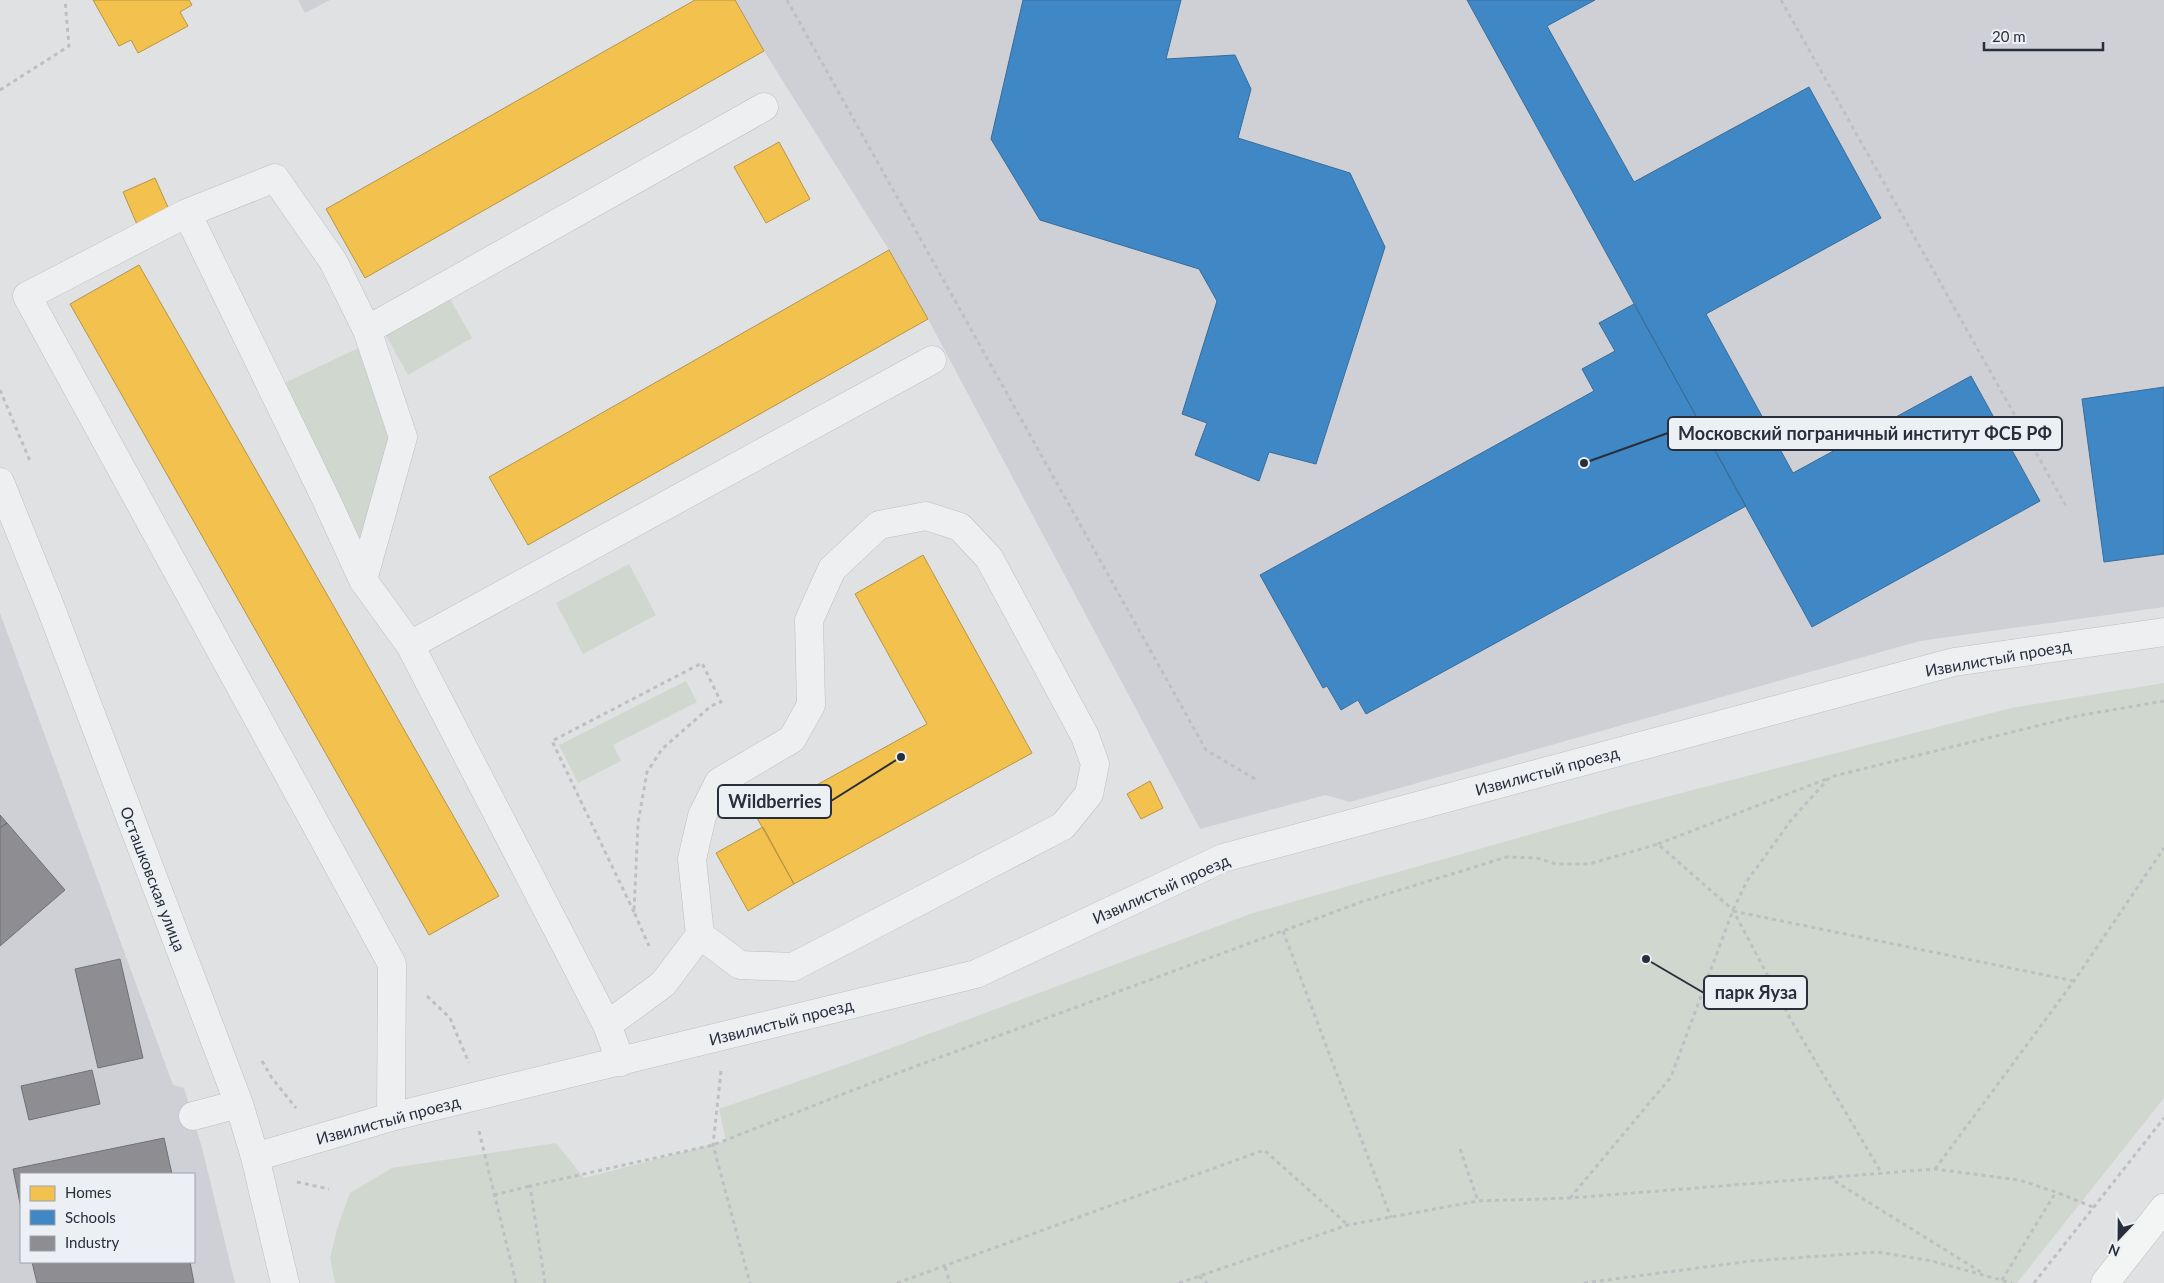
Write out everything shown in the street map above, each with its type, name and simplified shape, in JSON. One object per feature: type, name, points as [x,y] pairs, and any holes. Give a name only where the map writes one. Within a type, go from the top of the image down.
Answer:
[{"type":"main road","points":[[2107,1281],[2164,1208]]},
{"type":"street","points":[[367,330],[764,107]]},
{"type":"street","points":[[363,580],[403,437],[367,330],[333,262],[275,178],[187,213],[27,296],[392,964],[391,1117]]},
{"type":"street","points":[[187,213],[321,488],[363,580],[410,645],[607,1024],[621,1062]]},
{"type":"street","points":[[410,645],[932,360]]},
{"type":"street","name":"Осташковская улица","points":[[0,482],[50,606],[239,1104],[255,1157],[285,1283]]},
{"type":"street","points":[[607,1024],[663,984],[700,935],[692,858],[702,816],[719,782],[792,739],[811,705],[809,620],[832,570],[880,525],[926,516],[960,527],[989,558],[1085,736],[1095,764],[1089,794],[1063,826],[793,967],[740,965],[700,935]]},
{"type":"street","name":"Извилистый проезд","points":[[255,1157],[391,1117],[976,974],[1223,858],[1954,662],[2164,632]]},
{"type":"street","points":[[193,1116],[239,1104]]},
{"type":"path","points":[[0,90],[69,46],[65,0]]},
{"type":"path","points":[[787,0],[1206,750],[1257,780]]},
{"type":"path","points":[[1781,0],[2066,506]]},
{"type":"path","points":[[634,912],[638,823],[647,772],[662,749],[711,706],[721,702],[702,663],[552,741],[634,912],[663,984]]},
{"type":"path","points":[[494,1194],[714,1145],[892,1075],[1364,901],[1507,857],[1537,858],[1556,864],[1589,864],[1658,844],[1830,778],[2077,716],[2164,702]]},
{"type":"path","points":[[1570,1198],[1671,1077],[1733,910],[1747,881],[1792,820],[1830,778]]},
{"type":"path","points":[[1658,844],[1733,910],[1790,1018],[1882,1174]]},
{"type":"path","points":[[1935,1169],[2074,981],[2164,848]]},
{"type":"path","points":[[1733,910],[2074,981]]},
{"type":"path","points":[[1283,931],[1391,1218]]},
{"type":"path","points":[[392,964],[450,1018],[469,1059],[471,1098],[516,1283]]},
{"type":"path","points":[[724,1036],[714,1145],[750,1283]]},
{"type":"path","points":[[2034,1283],[2164,1118]]},
{"type":"path","points":[[1460,1149],[1478,1200]]},
{"type":"path","points":[[897,1283],[1264,1150],[1348,1225]]},
{"type":"path","points":[[1179,1283],[1348,1225],[1478,1200],[1570,1198],[1935,1169],[2019,1180],[2056,1192],[2093,1208]]},
{"type":"path","points":[[1828,1177],[1987,1276]]},
{"type":"path","points":[[530,1186],[545,1283]]},
{"type":"path","points":[[2002,1280],[2056,1192]]},
{"type":"path","points":[[1584,1283],[1751,1261],[1878,1252],[1932,1261],[2012,1283]]},
{"type":"path","points":[[945,1267],[950,1283]]},
{"type":"path","points":[[1199,1276],[1207,1283]]},
{"type":"shaded area","points":[[298,0],[330,0],[305,13]]},
{"type":"shaded area","points":[[735,0],[2164,0],[2164,607],[1920,641],[1350,802],[1326,795],[1200,829],[928,319],[889,250],[764,51]]},
{"type":"shaded area","points":[[449,297],[472,338],[408,375],[385,334]]},
{"type":"shaded area","points":[[367,344],[399,438],[362,570],[278,386]]},
{"type":"shaded area","points":[[629,564],[656,615],[583,654],[556,603]]},
{"type":"shaded area","points":[[0,613],[173,1085],[184,1088],[202,1148],[235,1283],[0,1283]]},
{"type":"shaded area","points":[[686,681],[697,702],[613,745],[621,761],[578,783],[559,745]]},
{"type":"shaded area","points":[[2164,683],[2164,1098],[2017,1283],[335,1283],[330,1258],[338,1226],[350,1193],[392,1168],[556,1143],[584,1178],[726,1141],[719,1109],[859,1060],[1253,913],[1631,806],[2011,708]]},
{"type":"building: Homes","points":[[93,0],[189,0],[192,5],[180,12],[188,26],[138,53],[131,40],[119,46]]},
{"type":"building: Homes","points":[[695,0],[735,0],[764,51],[365,278],[326,209]]},
{"type":"building: Homes","points":[[779,142],[810,199],[766,223],[734,167]]},
{"type":"building: Homes","points":[[155,178],[171,214],[139,229],[123,192]]},
{"type":"building: Homes","points":[[889,250],[928,319],[528,545],[489,477]]},
{"type":"building: Homes","points":[[139,265],[499,896],[429,935],[70,304]]},
{"type":"building: Homes","points":[[923,555],[1032,753],[794,884],[757,818],[927,724],[855,594]]},
{"type":"building: Homes","points":[[1150,781],[1163,808],[1141,819],[1127,794]]},
{"type":"building: Homes","points":[[763,827],[794,884],[748,911],[716,853]]},
{"type":"building: Schools","points":[[1023,0],[1181,0],[1166,59],[1235,55],[1251,89],[1238,138],[1350,173],[1385,247],[1316,464],[1269,452],[1259,481],[1195,455],[1207,423],[1182,414],[1217,301],[1199,269],[1040,220],[991,139]]},
{"type":"building: Schools","points":[[1467,0],[1595,0],[1547,26],[1634,182],[1809,87],[1881,218],[1706,314],[1793,473],[1971,376],[2040,501],[1812,627]]},
{"type":"building: Schools","points":[[1634,304],[1746,506],[1366,714],[1358,700],[1341,710],[1327,686],[1323,688],[1260,575],[1594,391],[1582,369],[1615,351],[1599,323]]},
{"type":"building: Schools","points":[[2164,387],[2164,554],[2104,562],[2082,399]]},
{"type":"building: Industry","points":[[0,815],[7,823],[0,828]]},
{"type":"building: Industry","points":[[7,823],[65,890],[0,946],[0,828]]},
{"type":"building: Industry","points":[[120,959],[143,1058],[98,1068],[75,969]]},
{"type":"building: Industry","points":[[92,1070],[100,1104],[29,1120],[21,1086]]},
{"type":"building: Industry","points":[[164,1138],[172,1173],[20,1173],[20,1203],[13,1169]]},
{"type":"building: Industry","points":[[32,1263],[190,1263],[194,1283],[37,1283]]},
{"type":"place","name":"Московский пограничный институт ФСБ РФ","points":[[1584,463]]},
{"type":"place","name":"Wildberries","points":[[901,757]]},
{"type":"place","name":"парк Яуза","points":[[1646,959]]}]
